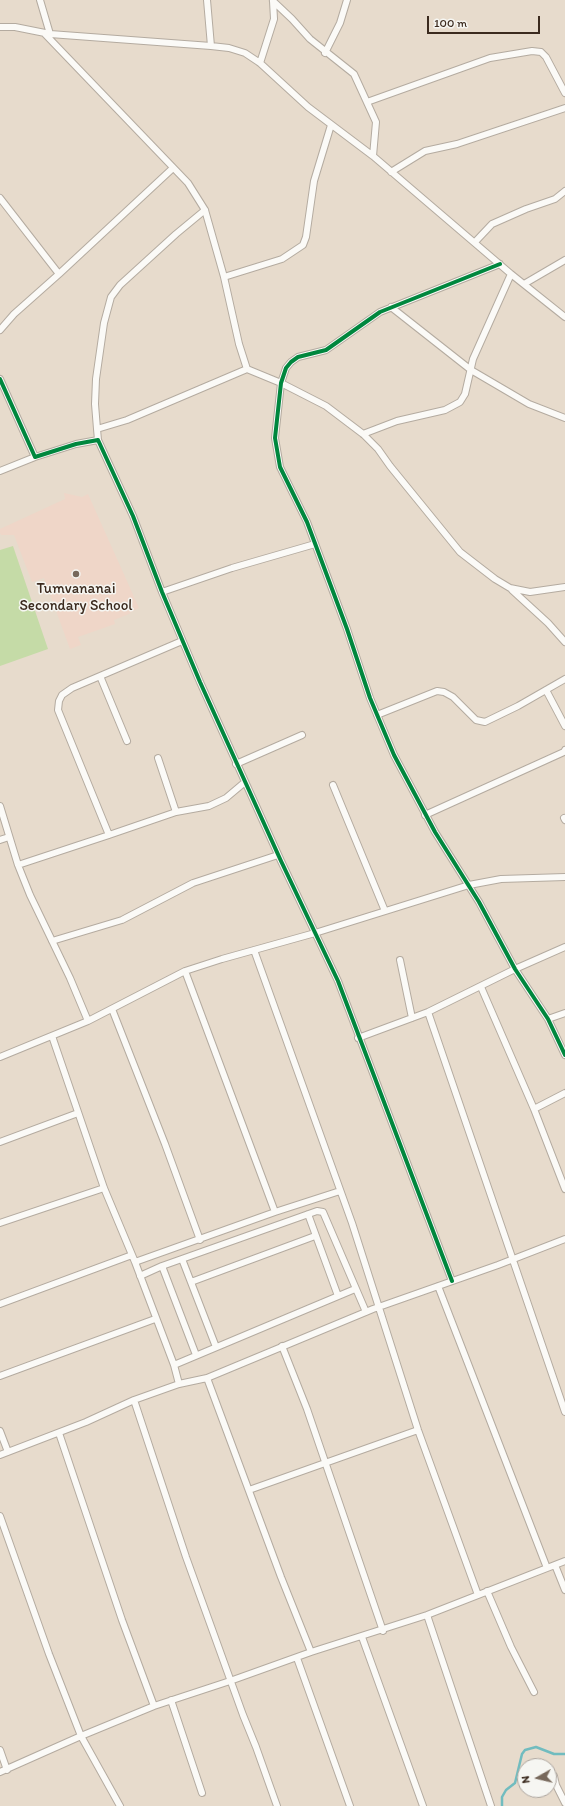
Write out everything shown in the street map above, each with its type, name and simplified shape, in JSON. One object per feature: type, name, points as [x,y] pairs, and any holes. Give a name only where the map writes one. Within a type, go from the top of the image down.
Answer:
[{"type":"street","points":[[40,0],[47,34],[188,183],[205,210],[224,277],[239,344],[247,369]]},
{"type":"street","points":[[207,0],[211,46]]},
{"type":"street","points":[[325,53],[340,24],[347,0]]},
{"type":"street","points":[[260,63],[274,19],[273,1]]},
{"type":"street","points":[[273,1],[292,18],[310,39],[325,53],[354,74],[376,122],[373,156]]},
{"type":"street","points":[[0,27],[15,27],[47,34],[211,46],[229,48],[245,53],[260,63],[308,107],[373,156],[511,274],[565,317]]},
{"type":"street","points":[[367,102],[490,58],[532,51],[541,52],[546,57],[565,93]]},
{"type":"street","points":[[391,172],[425,151],[457,144],[565,108]]},
{"type":"street","points":[[224,277],[282,259],[303,245],[307,232],[314,181],[331,125]]},
{"type":"street","points":[[0,330],[14,314],[174,168]]},
{"type":"street","points":[[475,242],[492,224],[554,199],[565,191]]},
{"type":"street","points":[[0,198],[59,274]]},
{"type":"street","points":[[205,210],[120,285],[111,297],[104,323],[96,379],[94,404],[98,440],[133,516],[182,641],[236,764],[338,981],[358,1038],[452,1282]]},
{"type":"street","points":[[524,284],[565,260]]},
{"type":"street","points":[[500,264],[391,307],[372,316],[326,350],[298,357],[286,368],[281,383],[276,422],[277,453],[280,466],[316,544],[370,698],[398,762],[425,815],[469,885],[515,969],[548,1019],[565,1055]]},
{"type":"street","points":[[363,434],[397,421],[439,412],[457,405],[463,399],[474,359],[511,274]]},
{"type":"street","points":[[391,307],[471,370],[529,404],[565,418]]},
{"type":"street","points":[[96,429],[127,420],[247,369],[281,383],[326,406],[363,434],[378,449],[390,466],[460,552],[481,569],[510,588],[548,623],[565,642]]},
{"type":"street","points":[[0,379],[2,387],[34,457]]},
{"type":"street","points":[[0,471],[34,457],[76,444],[98,440]]},
{"type":"street","points":[[162,592],[232,568],[316,544]]},
{"type":"street","points":[[510,588],[530,592],[565,587]]},
{"type":"street","points":[[109,836],[58,710],[62,695],[72,688],[182,641]]},
{"type":"street","points":[[100,676],[127,740]]},
{"type":"street","points":[[377,715],[438,692],[444,692],[453,697],[476,720],[485,722],[565,679]]},
{"type":"street","points":[[546,690],[565,726]]},
{"type":"street","points":[[236,764],[302,735]]},
{"type":"street","points":[[425,815],[564,752],[565,750]]},
{"type":"street","points":[[158,758],[176,812]]},
{"type":"street","points":[[18,865],[109,836],[176,812],[209,806],[220,801],[245,782]]},
{"type":"street","points":[[333,785],[385,911]]},
{"type":"street","points":[[0,806],[18,865],[30,895],[70,978],[88,1021]]},
{"type":"street","points":[[0,840],[9,837]]},
{"type":"street","points":[[52,941],[122,920],[193,883],[278,855]]},
{"type":"street","points":[[0,1057],[88,1021],[185,971],[315,933],[469,885],[501,879],[565,877]]},
{"type":"street","points":[[358,1038],[428,1012],[515,969],[565,947]]},
{"type":"street","points":[[254,950],[380,1307],[418,1430],[478,1595]]},
{"type":"street","points":[[400,960],[412,1018]]},
{"type":"street","points":[[185,971],[275,1212]]},
{"type":"street","points":[[481,987],[534,1109],[565,1189]]},
{"type":"street","points":[[112,1009],[165,1144],[200,1240]]},
{"type":"street","points":[[428,1012],[565,1412]]},
{"type":"street","points":[[548,1019],[565,1013]]},
{"type":"street","points":[[52,1036],[104,1188],[135,1262],[155,1319],[174,1365],[179,1384]]},
{"type":"street","points":[[534,1109],[565,1093]]},
{"type":"street","points":[[0,1142],[78,1113]]},
{"type":"street","points":[[558,1170],[565,1167]]},
{"type":"street","points":[[0,1223],[104,1188]]},
{"type":"street","points":[[135,1262],[275,1212],[340,1191]]},
{"type":"street","points":[[140,1276],[162,1266],[317,1211],[323,1212],[327,1216],[366,1312]]},
{"type":"street","points":[[308,1214],[338,1296]]},
{"type":"street","points":[[191,1282],[316,1236]]},
{"type":"street","points":[[0,1455],[59,1433],[134,1400],[179,1384],[207,1378],[366,1312],[513,1260],[565,1239]]},
{"type":"street","points":[[0,1304],[132,1255]]},
{"type":"street","points":[[182,1259],[216,1347]]},
{"type":"street","points":[[162,1266],[196,1355]]},
{"type":"street","points":[[438,1286],[547,1568]]},
{"type":"street","points":[[174,1365],[356,1289]]},
{"type":"street","points":[[0,1376],[155,1319]]},
{"type":"street","points":[[282,1346],[305,1402],[327,1463],[383,1631]]},
{"type":"street","points":[[207,1378],[312,1652]]},
{"type":"street","points":[[134,1400],[186,1557],[230,1681],[277,1806]]},
{"type":"street","points":[[249,1490],[418,1430]]},
{"type":"street","points":[[0,1431],[8,1452]]},
{"type":"street","points":[[59,1433],[122,1620],[154,1706]]},
{"type":"street","points":[[0,1516],[81,1736],[120,1806]]},
{"type":"street","points":[[0,1772],[154,1706],[312,1652],[383,1631],[565,1561]]},
{"type":"street","points":[[555,1565],[565,1590]]},
{"type":"street","points":[[487,1591],[511,1647],[534,1692]]},
{"type":"street","points":[[427,1615],[491,1806]]},
{"type":"street","points":[[362,1637],[424,1806]]},
{"type":"street","points":[[297,1658],[350,1806]]},
{"type":"street","points":[[171,1700],[202,1792]]},
{"type":"street","points":[[0,1750],[7,1770]]},
{"type":"street","points":[[557,1787],[565,1803]]},
{"type":"shaded area","name":"Tumvananai Secondary School","points":[[64,493],[82,497],[88,494],[139,608],[114,620],[115,624],[78,637],[81,645],[70,649],[44,578],[32,582],[14,535],[1,535],[0,533],[0,529],[65,499]]},
{"type":"green space","points":[[13,546],[48,649],[0,666],[0,550]]},
{"type":"waterway","points":[[502,1806],[502,1797],[506,1790],[515,1783],[522,1754],[525,1750],[536,1747],[554,1754],[565,1754]]},
{"type":"cycle path","points":[[500,264],[380,312],[326,350],[298,357],[291,362],[286,368],[281,383],[275,438],[280,467],[307,522],[347,629],[370,698],[394,755],[435,832],[479,902],[515,969],[548,1019],[565,1055]]},
{"type":"cycle path","points":[[0,379],[35,457],[76,444],[98,440],[133,516],[162,592],[200,682],[281,861],[338,981],[452,1281]]},
{"type":"place","name":"Tumvananai Secondary School","points":[[76,574]]}]
